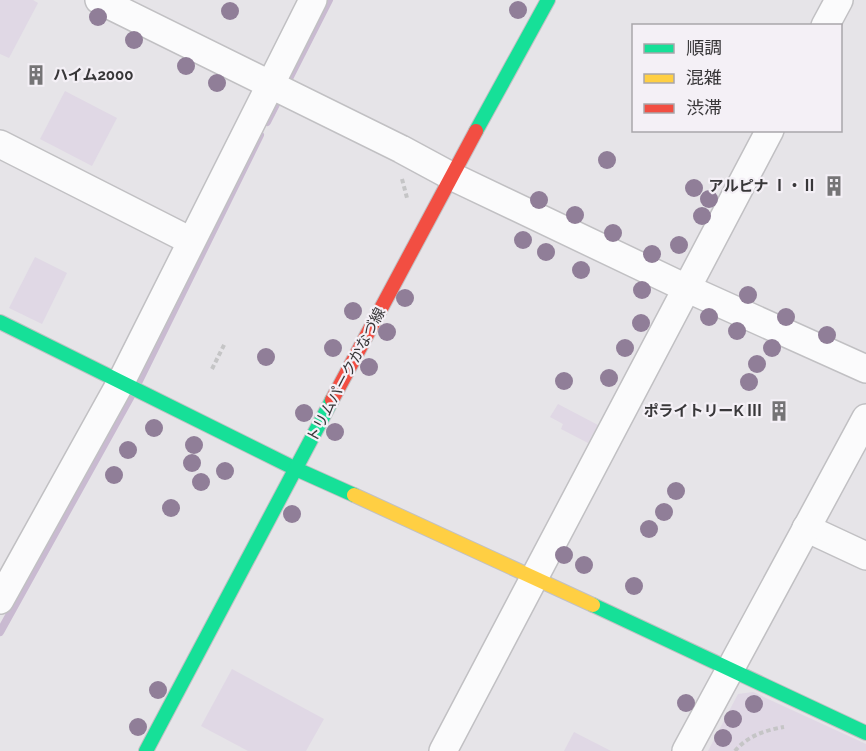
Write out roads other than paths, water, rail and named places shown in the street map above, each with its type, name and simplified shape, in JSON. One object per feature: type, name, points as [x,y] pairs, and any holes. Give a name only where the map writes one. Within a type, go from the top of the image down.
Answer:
[{"type":"street","points":[[99,0],[451,176],[686,288],[866,369]]},
{"type":"street","points":[[0,600],[121,382],[313,0]]},
{"type":"street","name":"トリムパークかなづ線","points":[[146,751],[451,176],[548,0]]},
{"type":"street","points":[[826,24],[839,0]]},
{"type":"street","points":[[443,751],[769,132]]},
{"type":"street","points":[[0,144],[191,241]]},
{"type":"street","points":[[0,322],[296,469],[730,668],[866,733]]},
{"type":"street","points":[[686,751],[866,418]]},
{"type":"street","points":[[806,528],[866,556]]},
{"type":"waterway","points":[[267,122],[329,0]]},
{"type":"waterway","points":[[138,383],[260,135]]},
{"type":"waterway","points":[[0,632],[131,396]]},
{"type":"place","name":"ハイム2000","points":[[36,75]]},
{"type":"place","name":"アルピナ Ⅰ・Ⅱ","points":[[834,186]]},
{"type":"place","name":"ポライトリーK Ⅲ","points":[[779,411]]}]
